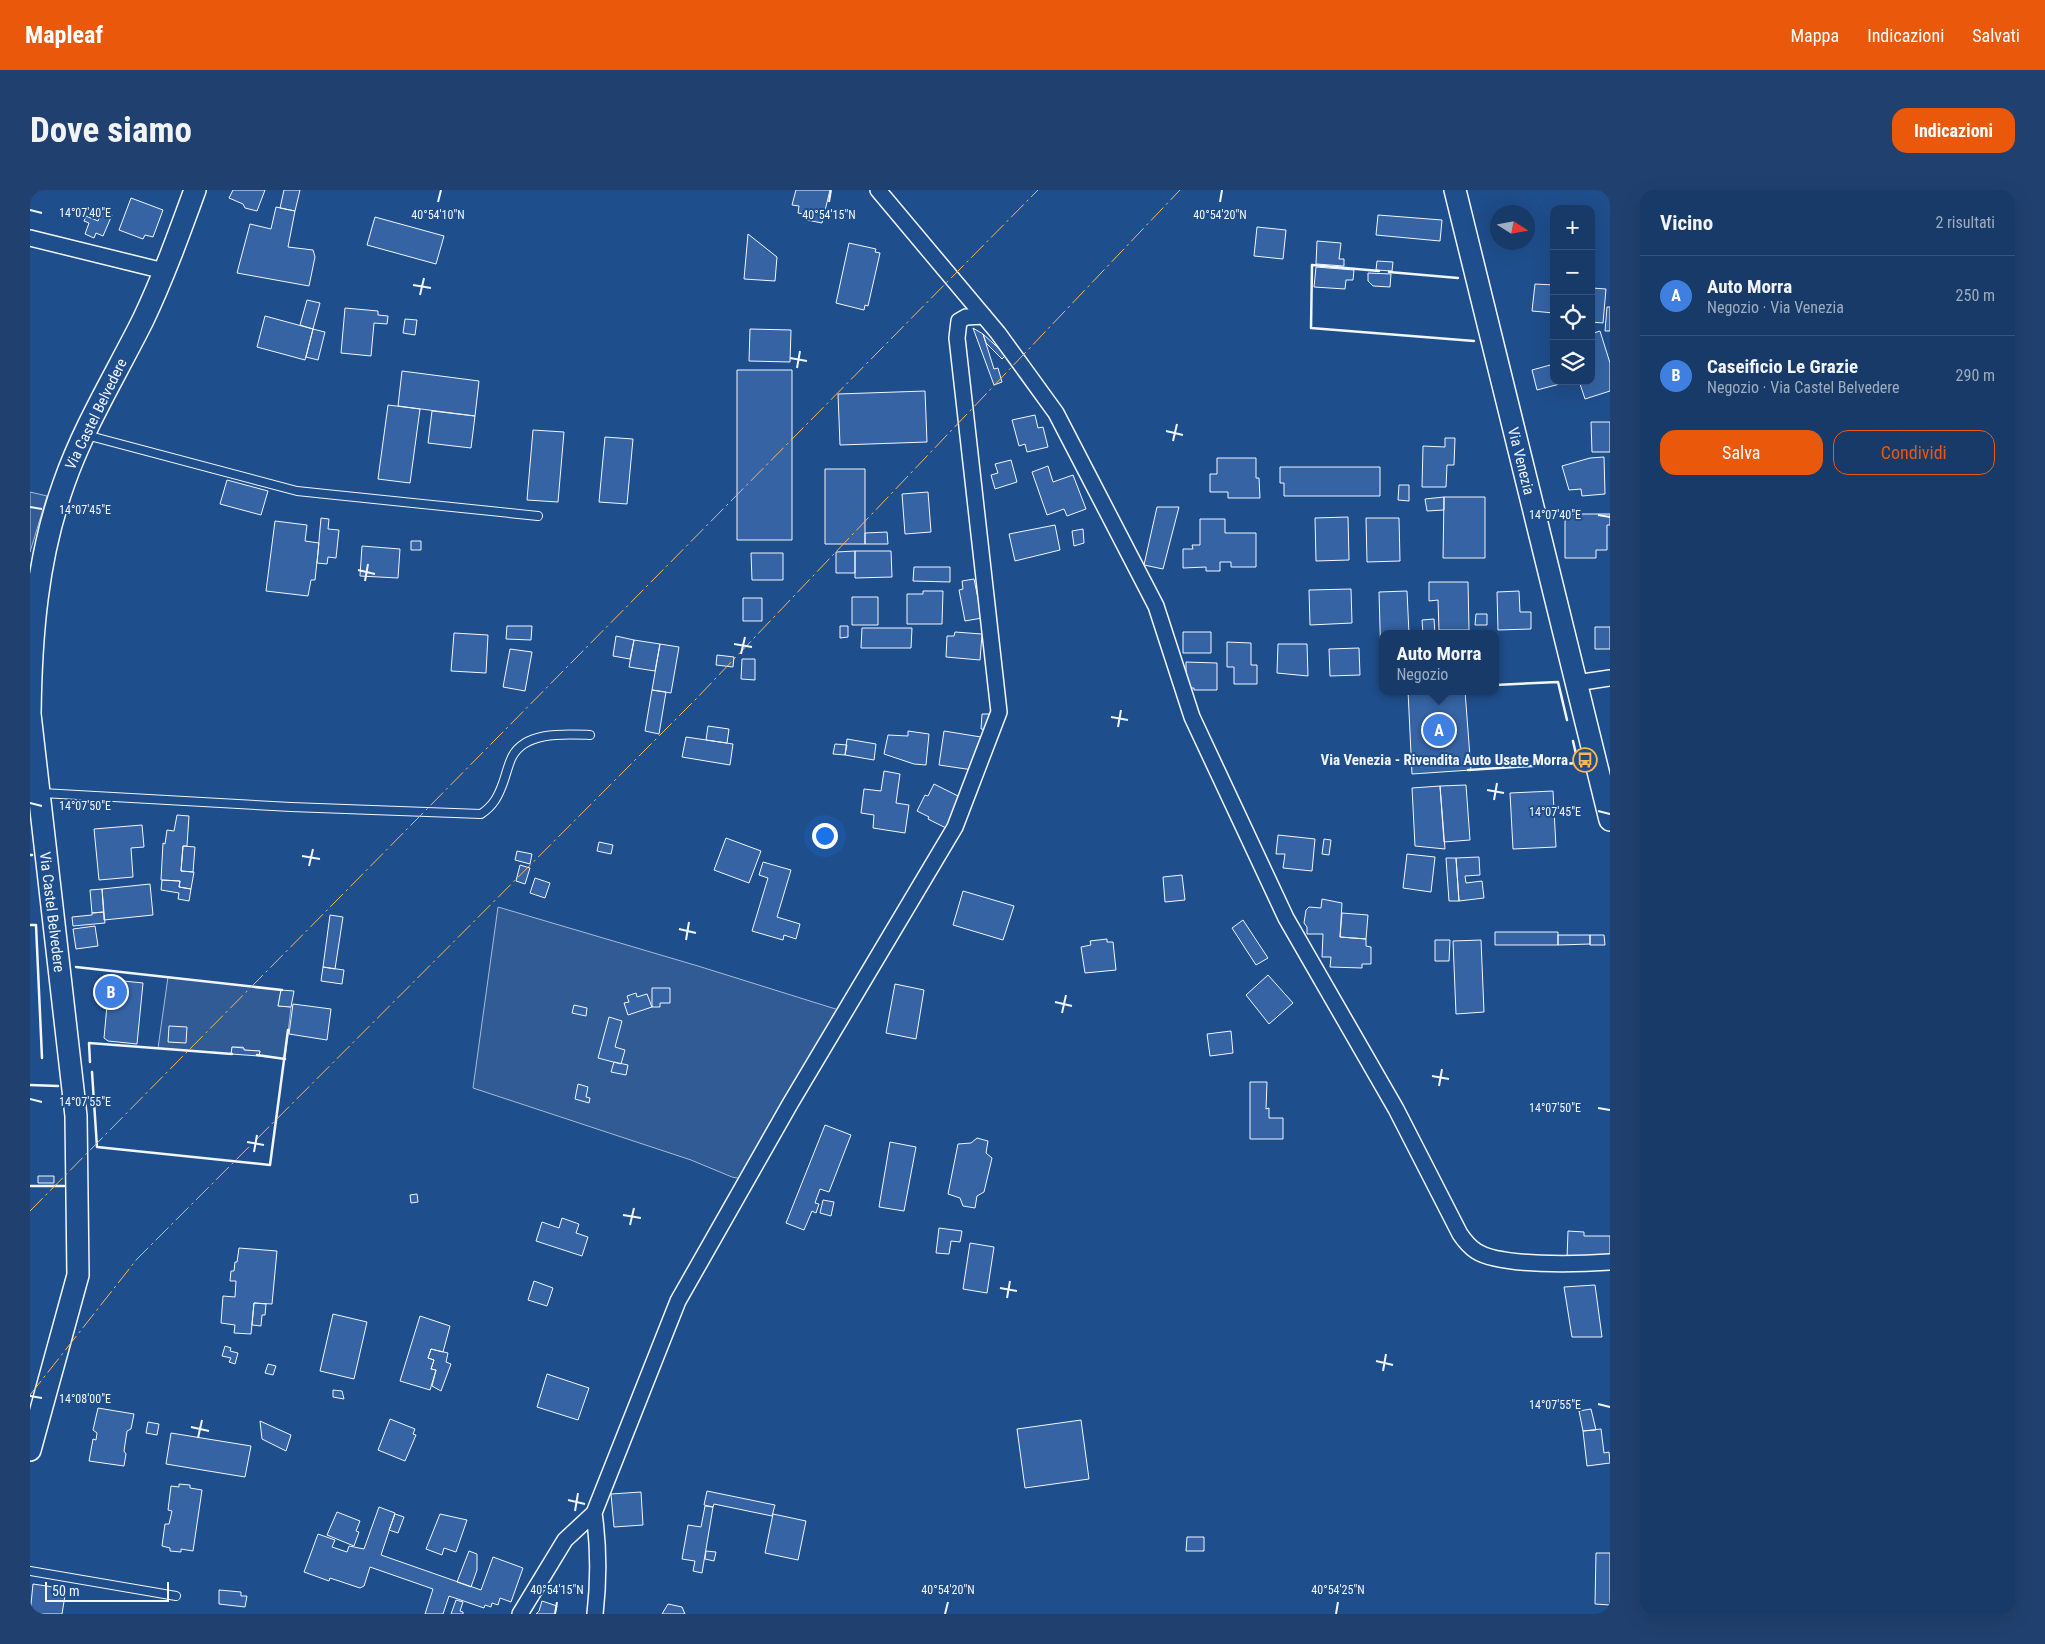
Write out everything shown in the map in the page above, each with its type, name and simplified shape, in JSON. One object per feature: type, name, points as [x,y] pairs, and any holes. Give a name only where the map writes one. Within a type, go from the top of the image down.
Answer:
[{"type":"street","name":"Via Castel Belvedere","points":[[30,1450],[78,1275],[76,1116],[30,714],[30,675],[36,601],[46,545],[55,509],[69,468],[84,434],[143,320],[164,272],[195,190]]},
{"type":"street","points":[[878,190],[984,316],[1056,413],[1156,606],[1192,718],[1286,918],[1396,1109],[1460,1234],[1475,1251],[1488,1257],[1537,1263],[1610,1262]]},
{"type":"street","name":"Via Venezia","points":[[1455,190],[1610,820]]},
{"type":"street","points":[[30,238],[164,272]]},
{"type":"street","points":[[520,1614],[565,1540],[594,1513],[678,1301],[797,1092],[955,827],[999,712],[957,338],[959,321],[966,317],[984,316]]},
{"type":"street","points":[[1576,683],[1610,678]]},
{"type":"street","points":[[594,1513],[599,1545],[599,1578],[595,1614]]},
{"type":"lane","points":[[84,434],[297,491],[538,516]]},
{"type":"lane","points":[[38,793],[291,807],[481,814],[492,807],[498,796],[512,756],[522,745],[551,734],[590,735]]},
{"type":"lane","points":[[30,1571],[176,1596]]},
{"type":"shaded area","points":[[30,492],[47,496],[30,552]]},
{"type":"shaded area","points":[[498,907],[842,1011],[742,1179],[732,1177],[691,1160],[473,1088]]},
{"type":"shaded area","points":[[168,977],[281,990],[278,1006],[291,1007],[285,1059],[259,1056],[260,1051],[244,1050],[243,1047],[232,1047],[231,1054],[158,1048]]},
{"type":"building","points":[[233,190],[265,190],[257,211],[245,208],[243,204],[229,198]]},
{"type":"building","points":[[284,190],[300,190],[295,211],[280,208]]},
{"type":"building","points":[[796,190],[830,190],[822,223],[807,220],[808,215],[798,213],[799,206],[792,205]]},
{"type":"building","points":[[131,198],[163,210],[153,237],[145,235],[143,239],[119,230]]},
{"type":"building","points":[[276,207],[295,211],[288,247],[313,250],[315,257],[309,286],[237,273],[250,224],[271,229]]},
{"type":"building","points":[[102,211],[112,215],[103,236],[96,233],[94,238],[85,234],[89,223],[84,221],[86,216],[98,221]]},
{"type":"building","points":[[1378,215],[1442,220],[1440,241],[1376,235]]},
{"type":"building","points":[[375,217],[444,236],[436,264],[367,245]]},
{"type":"building","points":[[1257,227],[1286,230],[1283,259],[1254,256]]},
{"type":"building","points":[[748,234],[777,257],[775,281],[744,279]]},
{"type":"building","points":[[1317,241],[1341,243],[1339,259],[1344,259],[1344,266],[1316,264]]},
{"type":"building","points":[[849,243],[876,249],[875,252],[880,253],[868,306],[865,305],[864,310],[836,303]]},
{"type":"building","points":[[1377,261],[1393,262],[1392,271],[1376,270]]},
{"type":"building","points":[[1316,267],[1354,270],[1353,280],[1346,280],[1345,289],[1314,287]]},
{"type":"building","points":[[1368,273],[1391,274],[1390,287],[1373,286],[1368,281]]},
{"type":"building","points":[[1535,284],[1550,285],[1550,313],[1532,311]]},
{"type":"building","points":[[1595,288],[1606,289],[1603,323],[1595,322]]},
{"type":"building","points":[[307,300],[320,303],[313,329],[300,325]]},
{"type":"building","points":[[1607,307],[1610,307],[1610,331],[1605,331]]},
{"type":"building","points":[[345,308],[378,311],[378,315],[388,316],[387,324],[374,323],[371,356],[341,353]]},
{"type":"building","points":[[265,316],[313,329],[305,360],[257,347]]},
{"type":"building","points":[[405,319],[417,320],[415,335],[403,333]]},
{"type":"building","points":[[973,328],[983,334],[994,369],[998,368],[1002,382],[994,385]]},
{"type":"building","points":[[313,329],[325,332],[318,360],[306,357]]},
{"type":"building","points":[[750,329],[791,330],[790,362],[749,361]]},
{"type":"building","points":[[1600,331],[1610,363],[1610,391],[1585,399],[1580,385],[1595,385],[1595,333]]},
{"type":"building","points":[[983,334],[1006,355],[1002,359],[986,343]]},
{"type":"building","points":[[1550,365],[1550,385],[1556,385],[1537,390],[1532,370]]},
{"type":"building","points":[[737,370],[792,370],[792,540],[737,540]]},
{"type":"building","points":[[402,371],[479,381],[475,416],[398,406]]},
{"type":"building","points":[[925,391],[927,442],[840,445],[838,394]]},
{"type":"building","points":[[388,405],[420,409],[410,483],[378,479]]},
{"type":"building","points":[[432,411],[475,416],[471,448],[428,443]]},
{"type":"building","points":[[1035,415],[1038,428],[1043,427],[1048,447],[1027,452],[1025,444],[1019,446],[1012,420]]},
{"type":"building","points":[[1591,422],[1610,422],[1610,452],[1592,452]]},
{"type":"building","points":[[533,430],[564,432],[558,502],[527,500]]},
{"type":"building","points":[[605,437],[633,439],[627,504],[599,502]]},
{"type":"building","points":[[1445,438],[1455,438],[1454,465],[1447,465],[1446,487],[1422,487],[1423,446],[1445,447]]},
{"type":"building","points":[[1604,457],[1605,494],[1582,496],[1581,489],[1569,490],[1562,466],[1590,458]]},
{"type":"building","points":[[1217,458],[1256,458],[1256,478],[1259,478],[1260,498],[1228,498],[1228,492],[1210,492],[1210,474],[1217,474]]},
{"type":"building","points":[[1011,460],[1017,482],[995,489],[991,475],[998,473],[995,464]]},
{"type":"building","points":[[1048,466],[1053,482],[1073,475],[1086,509],[1067,516],[1064,509],[1047,515],[1032,472]]},
{"type":"building","points":[[1280,467],[1380,467],[1380,496],[1284,496],[1284,483],[1280,483]]},
{"type":"building","points":[[825,469],[865,469],[865,544],[825,544]]},
{"type":"building","points":[[227,480],[268,491],[261,515],[220,504]]},
{"type":"building","points":[[1399,485],[1409,485],[1409,501],[1398,500]]},
{"type":"building","points":[[928,492],[931,532],[905,534],[902,494]]},
{"type":"building","points":[[1444,497],[1485,497],[1485,558],[1443,558]]},
{"type":"building","points":[[1444,497],[1444,510],[1427,511],[1425,499]]},
{"type":"building","points":[[1157,507],[1179,507],[1163,569],[1144,565]]},
{"type":"building","points":[[1565,514],[1610,514],[1610,525],[1607,525],[1607,550],[1596,550],[1596,558],[1565,558]]},
{"type":"building","points":[[1348,517],[1349,560],[1316,561],[1315,518]]},
{"type":"building","points":[[321,518],[329,519],[328,529],[339,530],[336,558],[328,557],[327,564],[317,563]]},
{"type":"building","points":[[1366,518],[1399,518],[1400,561],[1367,562]]},
{"type":"building","points":[[1200,519],[1225,519],[1225,533],[1256,533],[1256,567],[1231,567],[1231,562],[1220,562],[1220,571],[1206,571],[1206,567],[1183,568],[1183,549],[1193,549],[1192,545],[1200,545]]},
{"type":"building","points":[[275,521],[307,525],[305,541],[319,543],[315,580],[311,580],[308,596],[266,591]]},
{"type":"building","points":[[1055,525],[1060,550],[1015,561],[1009,534]]},
{"type":"building","points":[[1083,529],[1084,543],[1074,546],[1072,531]]},
{"type":"building","points":[[887,532],[888,544],[865,544],[865,533]]},
{"type":"building","points":[[411,541],[421,541],[421,550],[411,550]]},
{"type":"building","points":[[362,546],[400,549],[398,578],[360,576]]},
{"type":"building","points":[[855,551],[855,573],[836,573],[836,552]]},
{"type":"building","points":[[855,551],[891,551],[892,577],[855,578]]},
{"type":"building","points":[[751,553],[783,553],[783,580],[752,580]]},
{"type":"building","points":[[914,567],[950,567],[950,582],[913,581]]},
{"type":"building","points":[[974,579],[982,618],[965,621],[959,590],[963,589],[962,581]]},
{"type":"building","points":[[1429,582],[1468,582],[1469,630],[1439,630],[1438,600],[1429,601]]},
{"type":"building","points":[[1351,589],[1352,623],[1310,625],[1309,590]]},
{"type":"building","points":[[923,591],[943,591],[942,624],[907,624],[907,594],[923,594]]},
{"type":"building","points":[[1407,591],[1409,630],[1380,630],[1379,592]]},
{"type":"building","points":[[1519,591],[1520,612],[1531,612],[1531,629],[1498,630],[1497,592]]},
{"type":"building","points":[[852,597],[878,597],[878,625],[852,625]]},
{"type":"building","points":[[743,598],[762,598],[762,621],[743,621]]},
{"type":"building","points":[[1476,614],[1487,614],[1487,625],[1475,625]]},
{"type":"building","points":[[1434,619],[1435,630],[1423,630],[1422,620]]},
{"type":"building","points":[[507,626],[532,626],[531,640],[506,639]]},
{"type":"building","points":[[840,626],[848,626],[848,637],[840,638]]},
{"type":"building","points":[[1595,627],[1610,627],[1610,649],[1595,649]]},
{"type":"building","points":[[862,628],[912,628],[911,648],[861,648]]},
{"type":"building","points":[[955,632],[982,634],[980,660],[946,657],[947,636],[954,636]]},
{"type":"building","points":[[1183,632],[1211,632],[1211,653],[1183,653]]},
{"type":"building","points":[[454,633],[488,635],[486,673],[451,671]]},
{"type":"building","points":[[616,636],[634,640],[630,659],[613,656]]},
{"type":"building","points":[[634,640],[660,644],[655,671],[629,667]]},
{"type":"building","points":[[1227,642],[1251,643],[1251,665],[1257,665],[1257,684],[1234,684],[1234,667],[1227,667]]},
{"type":"building","points":[[660,644],[679,647],[671,693],[652,690]]},
{"type":"building","points":[[1278,644],[1307,644],[1308,676],[1277,673]]},
{"type":"building","points":[[1359,648],[1360,675],[1330,676],[1329,649]]},
{"type":"building","points":[[510,649],[532,652],[525,691],[503,687]]},
{"type":"building","points":[[717,655],[734,657],[733,667],[716,665]]},
{"type":"building","points":[[742,659],[755,659],[755,680],[741,679]]},
{"type":"building","points":[[1186,662],[1217,663],[1217,690],[1186,688]]},
{"type":"building","points":[[652,690],[666,692],[659,734],[645,731]]},
{"type":"building","points":[[1408,695],[1465,695],[1471,770],[1412,774]]},
{"type":"building","points":[[982,714],[989,714],[988,730],[981,729]]},
{"type":"building","points":[[708,726],[729,729],[727,743],[706,740]]},
{"type":"building","points":[[908,731],[929,734],[926,765],[914,764],[884,754],[888,735],[908,736]]},
{"type":"building","points":[[944,731],[981,737],[976,765],[973,770],[939,765]]},
{"type":"building","points":[[686,737],[733,744],[730,765],[682,757]]},
{"type":"building","points":[[847,739],[876,744],[874,760],[845,755]]},
{"type":"building","points":[[835,744],[847,745],[845,755],[833,754]]},
{"type":"building","points":[[884,771],[900,774],[896,803],[909,805],[905,833],[873,828],[874,815],[861,813],[864,789],[881,791]]},
{"type":"building","points":[[934,784],[960,797],[946,828],[917,811],[925,795],[928,796]]},
{"type":"building","points":[[1466,785],[1470,840],[1444,842],[1440,786]]},
{"type":"building","points":[[1440,786],[1445,849],[1415,846],[1412,788]]},
{"type":"building","points":[[1553,791],[1556,847],[1513,849],[1510,793]]},
{"type":"building","points":[[177,815],[189,816],[187,846],[183,846],[181,871],[194,872],[191,889],[179,887],[180,881],[161,880],[163,843],[165,844],[167,830],[174,831]]},
{"type":"building","points":[[142,825],[144,847],[131,848],[133,877],[99,880],[94,829]]},
{"type":"building","points":[[1278,835],[1315,839],[1312,871],[1283,868],[1285,854],[1276,854]]},
{"type":"building","points":[[726,838],[761,851],[749,883],[714,870]]},
{"type":"building","points":[[1324,839],[1331,840],[1329,855],[1322,854]]},
{"type":"building","points":[[599,842],[613,845],[611,854],[597,851]]},
{"type":"building","points":[[183,846],[195,847],[193,872],[181,871]]},
{"type":"building","points":[[517,851],[532,854],[530,864],[515,860]]},
{"type":"building","points":[[1407,854],[1435,857],[1431,892],[1403,888]]},
{"type":"building","points":[[1479,857],[1480,875],[1465,876],[1466,883],[1482,881],[1484,898],[1459,901],[1456,858]]},
{"type":"building","points":[[1446,858],[1456,858],[1459,901],[1449,901]]},
{"type":"building","points":[[763,862],[791,870],[777,917],[800,924],[796,939],[784,935],[783,940],[752,931],[768,878],[759,875]]},
{"type":"building","points":[[520,865],[530,868],[525,884],[516,881]]},
{"type":"building","points":[[1182,875],[1185,900],[1165,902],[1163,877]]},
{"type":"building","points":[[535,878],[550,883],[545,898],[530,893]]},
{"type":"building","points":[[162,880],[180,881],[179,887],[191,889],[189,901],[178,899],[179,893],[161,890]]},
{"type":"building","points":[[150,884],[153,915],[104,920],[102,889]]},
{"type":"building","points":[[102,889],[104,912],[92,913],[90,890]]},
{"type":"building","points":[[963,891],[1014,906],[1003,940],[953,925]]},
{"type":"building","points":[[1322,899],[1342,903],[1340,937],[1366,939],[1366,946],[1371,947],[1371,964],[1362,964],[1362,968],[1330,967],[1331,957],[1322,957],[1323,934],[1307,934],[1307,927],[1304,923],[1306,910],[1309,907],[1321,908]]},
{"type":"building","points":[[104,912],[105,923],[73,926],[72,917]]},
{"type":"building","points":[[1342,913],[1368,915],[1366,939],[1340,937]]},
{"type":"building","points":[[330,915],[343,917],[335,969],[323,967]]},
{"type":"building","points":[[1243,920],[1268,958],[1256,965],[1232,928]]},
{"type":"building","points":[[95,926],[98,946],[76,949],[73,929]]},
{"type":"building","points":[[1495,932],[1558,932],[1558,945],[1495,945]]},
{"type":"building","points":[[1558,935],[1590,935],[1590,944],[1558,945]]},
{"type":"building","points":[[1590,935],[1604,935],[1605,945],[1590,945]]},
{"type":"building","points":[[1107,939],[1107,942],[1113,942],[1116,970],[1085,973],[1081,947],[1091,945],[1090,941]]},
{"type":"building","points":[[1435,940],[1450,940],[1449,961],[1435,961]]},
{"type":"building","points":[[1481,940],[1484,1012],[1456,1014],[1453,941]]},
{"type":"building","points":[[323,967],[344,970],[342,984],[321,981]]},
{"type":"building","points":[[1268,975],[1293,1003],[1269,1024],[1246,995]]},
{"type":"building","points":[[114,980],[143,983],[137,1044],[108,1041],[104,1038],[109,984]]},
{"type":"building","points":[[895,984],[924,990],[916,1039],[886,1033]]},
{"type":"building","points":[[652,988],[670,988],[670,1003],[660,1003],[660,1007],[652,1007]]},
{"type":"building","points":[[281,990],[294,991],[291,1007],[278,1006]]},
{"type":"building","points":[[636,993],[637,997],[647,994],[652,1007],[628,1015],[624,1003],[629,1002],[627,996]]},
{"type":"building","points":[[293,1004],[331,1009],[327,1040],[289,1034]]},
{"type":"building","points":[[574,1005],[587,1008],[586,1016],[572,1013]]},
{"type":"building","points":[[609,1017],[622,1021],[615,1047],[625,1050],[621,1064],[598,1058]]},
{"type":"building","points":[[169,1026],[187,1027],[186,1043],[168,1042]]},
{"type":"building","points":[[1231,1031],[1233,1053],[1210,1056],[1207,1034]]},
{"type":"building","points":[[232,1047],[260,1051],[259,1056],[231,1054]]},
{"type":"building","points":[[614,1062],[628,1065],[626,1075],[611,1072]]},
{"type":"building","points":[[1250,1082],[1267,1082],[1266,1109],[1269,1108],[1269,1118],[1283,1118],[1283,1139],[1250,1139]]},
{"type":"building","points":[[578,1084],[588,1087],[586,1097],[590,1098],[589,1103],[575,1099]]},
{"type":"building","points":[[825,1125],[851,1135],[829,1192],[820,1189],[815,1203],[819,1204],[816,1213],[812,1211],[804,1230],[786,1223]]},
{"type":"building","points":[[977,1138],[988,1141],[986,1153],[992,1158],[984,1192],[977,1196],[975,1208],[963,1206],[960,1198],[948,1194],[958,1144],[971,1143]]},
{"type":"building","points":[[890,1142],[916,1147],[904,1211],[879,1207]]},
{"type":"building","points":[[38,1176],[54,1176],[54,1183],[38,1183]]},
{"type":"building","points":[[417,1194],[418,1202],[411,1203],[410,1195]]},
{"type":"building","points":[[823,1200],[834,1202],[831,1216],[820,1213]]},
{"type":"building","points":[[562,1218],[579,1224],[576,1233],[588,1237],[582,1256],[536,1241],[542,1222],[559,1228]]},
{"type":"building","points":[[939,1228],[962,1231],[960,1242],[951,1241],[949,1254],[936,1253]]},
{"type":"building","points":[[1568,1231],[1584,1232],[1584,1236],[1610,1236],[1610,1256],[1567,1259]]},
{"type":"building","points":[[970,1243],[994,1247],[987,1293],[963,1289]]},
{"type":"building","points":[[239,1248],[277,1251],[272,1304],[254,1303],[251,1334],[234,1333],[235,1325],[221,1323],[223,1296],[235,1297],[236,1281],[230,1281],[231,1271],[234,1271],[235,1262],[237,1262]]},
{"type":"building","points":[[534,1281],[553,1288],[547,1306],[528,1300]]},
{"type":"building","points":[[1595,1285],[1602,1337],[1572,1337],[1564,1287]]},
{"type":"building","points":[[254,1303],[266,1304],[261,1326],[252,1325]]},
{"type":"building","points":[[333,1314],[367,1322],[354,1379],[320,1371]]},
{"type":"building","points":[[420,1316],[450,1326],[443,1352],[431,1349],[428,1358],[434,1360],[431,1369],[436,1370],[430,1390],[400,1381]]},
{"type":"building","points":[[225,1346],[231,1348],[230,1351],[238,1353],[235,1364],[229,1362],[231,1358],[222,1356]]},
{"type":"building","points":[[431,1349],[448,1353],[446,1362],[451,1364],[441,1391],[432,1386],[436,1370],[431,1369],[434,1360],[428,1358]]},
{"type":"building","points":[[268,1364],[276,1366],[273,1375],[265,1373]]},
{"type":"building","points":[[547,1374],[589,1388],[578,1420],[537,1407]]},
{"type":"building","points":[[333,1390],[342,1391],[344,1399],[333,1397]]},
{"type":"building","points":[[98,1408],[134,1414],[131,1429],[127,1431],[124,1466],[89,1461],[93,1439],[96,1440],[97,1433],[93,1430]]},
{"type":"building","points":[[1591,1409],[1596,1430],[1583,1431],[1579,1411]]},
{"type":"building","points":[[390,1419],[415,1429],[413,1434],[416,1435],[405,1461],[378,1450]]},
{"type":"building","points":[[1081,1420],[1089,1479],[1025,1488],[1017,1429]]},
{"type":"building","points":[[260,1421],[291,1435],[286,1451],[262,1439]]},
{"type":"building","points":[[148,1422],[159,1424],[157,1435],[146,1433]]},
{"type":"building","points":[[1601,1429],[1604,1453],[1609,1452],[1610,1463],[1587,1466],[1583,1431]]},
{"type":"building","points":[[171,1433],[251,1446],[245,1477],[166,1464]]},
{"type":"building","points":[[179,1484],[190,1485],[190,1488],[202,1490],[193,1551],[181,1549],[181,1552],[170,1551],[170,1548],[162,1546],[165,1524],[169,1524],[172,1511],[168,1510],[171,1486],[179,1487]]},
{"type":"building","points":[[707,1491],[775,1505],[772,1516],[714,1504],[713,1507],[704,1505]]},
{"type":"building","points":[[641,1492],[643,1525],[614,1527],[611,1494]]},
{"type":"building","points":[[705,1506],[713,1507],[702,1573],[693,1571],[695,1561],[682,1559],[688,1525],[701,1527]]},
{"type":"building","points":[[379,1507],[395,1513],[381,1555],[481,1590],[493,1557],[523,1568],[511,1602],[500,1598],[498,1605],[492,1603],[491,1607],[485,1605],[484,1608],[449,1596],[443,1614],[425,1614],[433,1589],[370,1567],[364,1586],[360,1588],[330,1578],[329,1581],[304,1572],[318,1534],[335,1540],[332,1547],[347,1552],[349,1546],[364,1549]]},
{"type":"building","points":[[337,1512],[360,1521],[356,1531],[359,1532],[354,1546],[327,1535]]},
{"type":"building","points":[[395,1514],[404,1517],[398,1533],[389,1530]]},
{"type":"building","points":[[440,1514],[467,1520],[456,1552],[444,1548],[442,1555],[426,1549]]},
{"type":"building","points":[[773,1514],[806,1521],[798,1560],[765,1553]]},
{"type":"building","points":[[1187,1537],[1204,1537],[1204,1551],[1186,1551]]},
{"type":"building","points":[[469,1551],[477,1554],[477,1570],[471,1587],[457,1582]]},
{"type":"building","points":[[706,1551],[716,1552],[714,1561],[705,1559]]},
{"type":"building","points":[[1596,1553],[1610,1553],[1610,1605],[1595,1604]]},
{"type":"building","points":[[33,1584],[66,1589],[62,1614],[30,1614]]},
{"type":"building","points":[[219,1590],[241,1592],[241,1596],[247,1596],[245,1607],[219,1604]]},
{"type":"building","points":[[456,1600],[463,1602],[460,1611],[463,1614],[451,1614]]},
{"type":"building","points":[[542,1601],[557,1606],[555,1614],[536,1614]]},
{"type":"building","points":[[668,1604],[682,1607],[685,1614],[662,1614]]},
{"type":"wall","points":[[1379,271],[1312,265],[1311,328],[1474,341]]},
{"type":"wall","points":[[1389,272],[1458,278]]},
{"type":"wall","points":[[1499,685],[1558,682],[1567,720]]},
{"type":"wall","points":[[1468,770],[1578,763],[1573,741]]},
{"type":"wall","points":[[30,925],[36,925],[42,1058]]},
{"type":"wall","points":[[76,967],[282,990]]},
{"type":"wall","points":[[92,1072],[97,1147],[270,1165],[288,1030]]},
{"type":"wall","points":[[90,1062],[89,1043],[232,1054]]},
{"type":"wall","points":[[257,1055],[285,1059]]},
{"type":"wall","points":[[30,1085],[58,1086]]},
{"type":"wall","points":[[30,1186],[64,1186]]},
{"type":"power","points":[[30,1211],[1038,190]]},
{"type":"power","points":[[30,1395],[137,1259],[696,699],[1180,190]]},
{"type":"place","name":"Auto Morra","points":[[1439,730]]},
{"type":"place","name":"Via Venezia - Rivendita Auto Usate Morra","points":[[1585,760]]},
{"type":"place","name":"Caseificio Le Grazie","points":[[111,992]]}]
